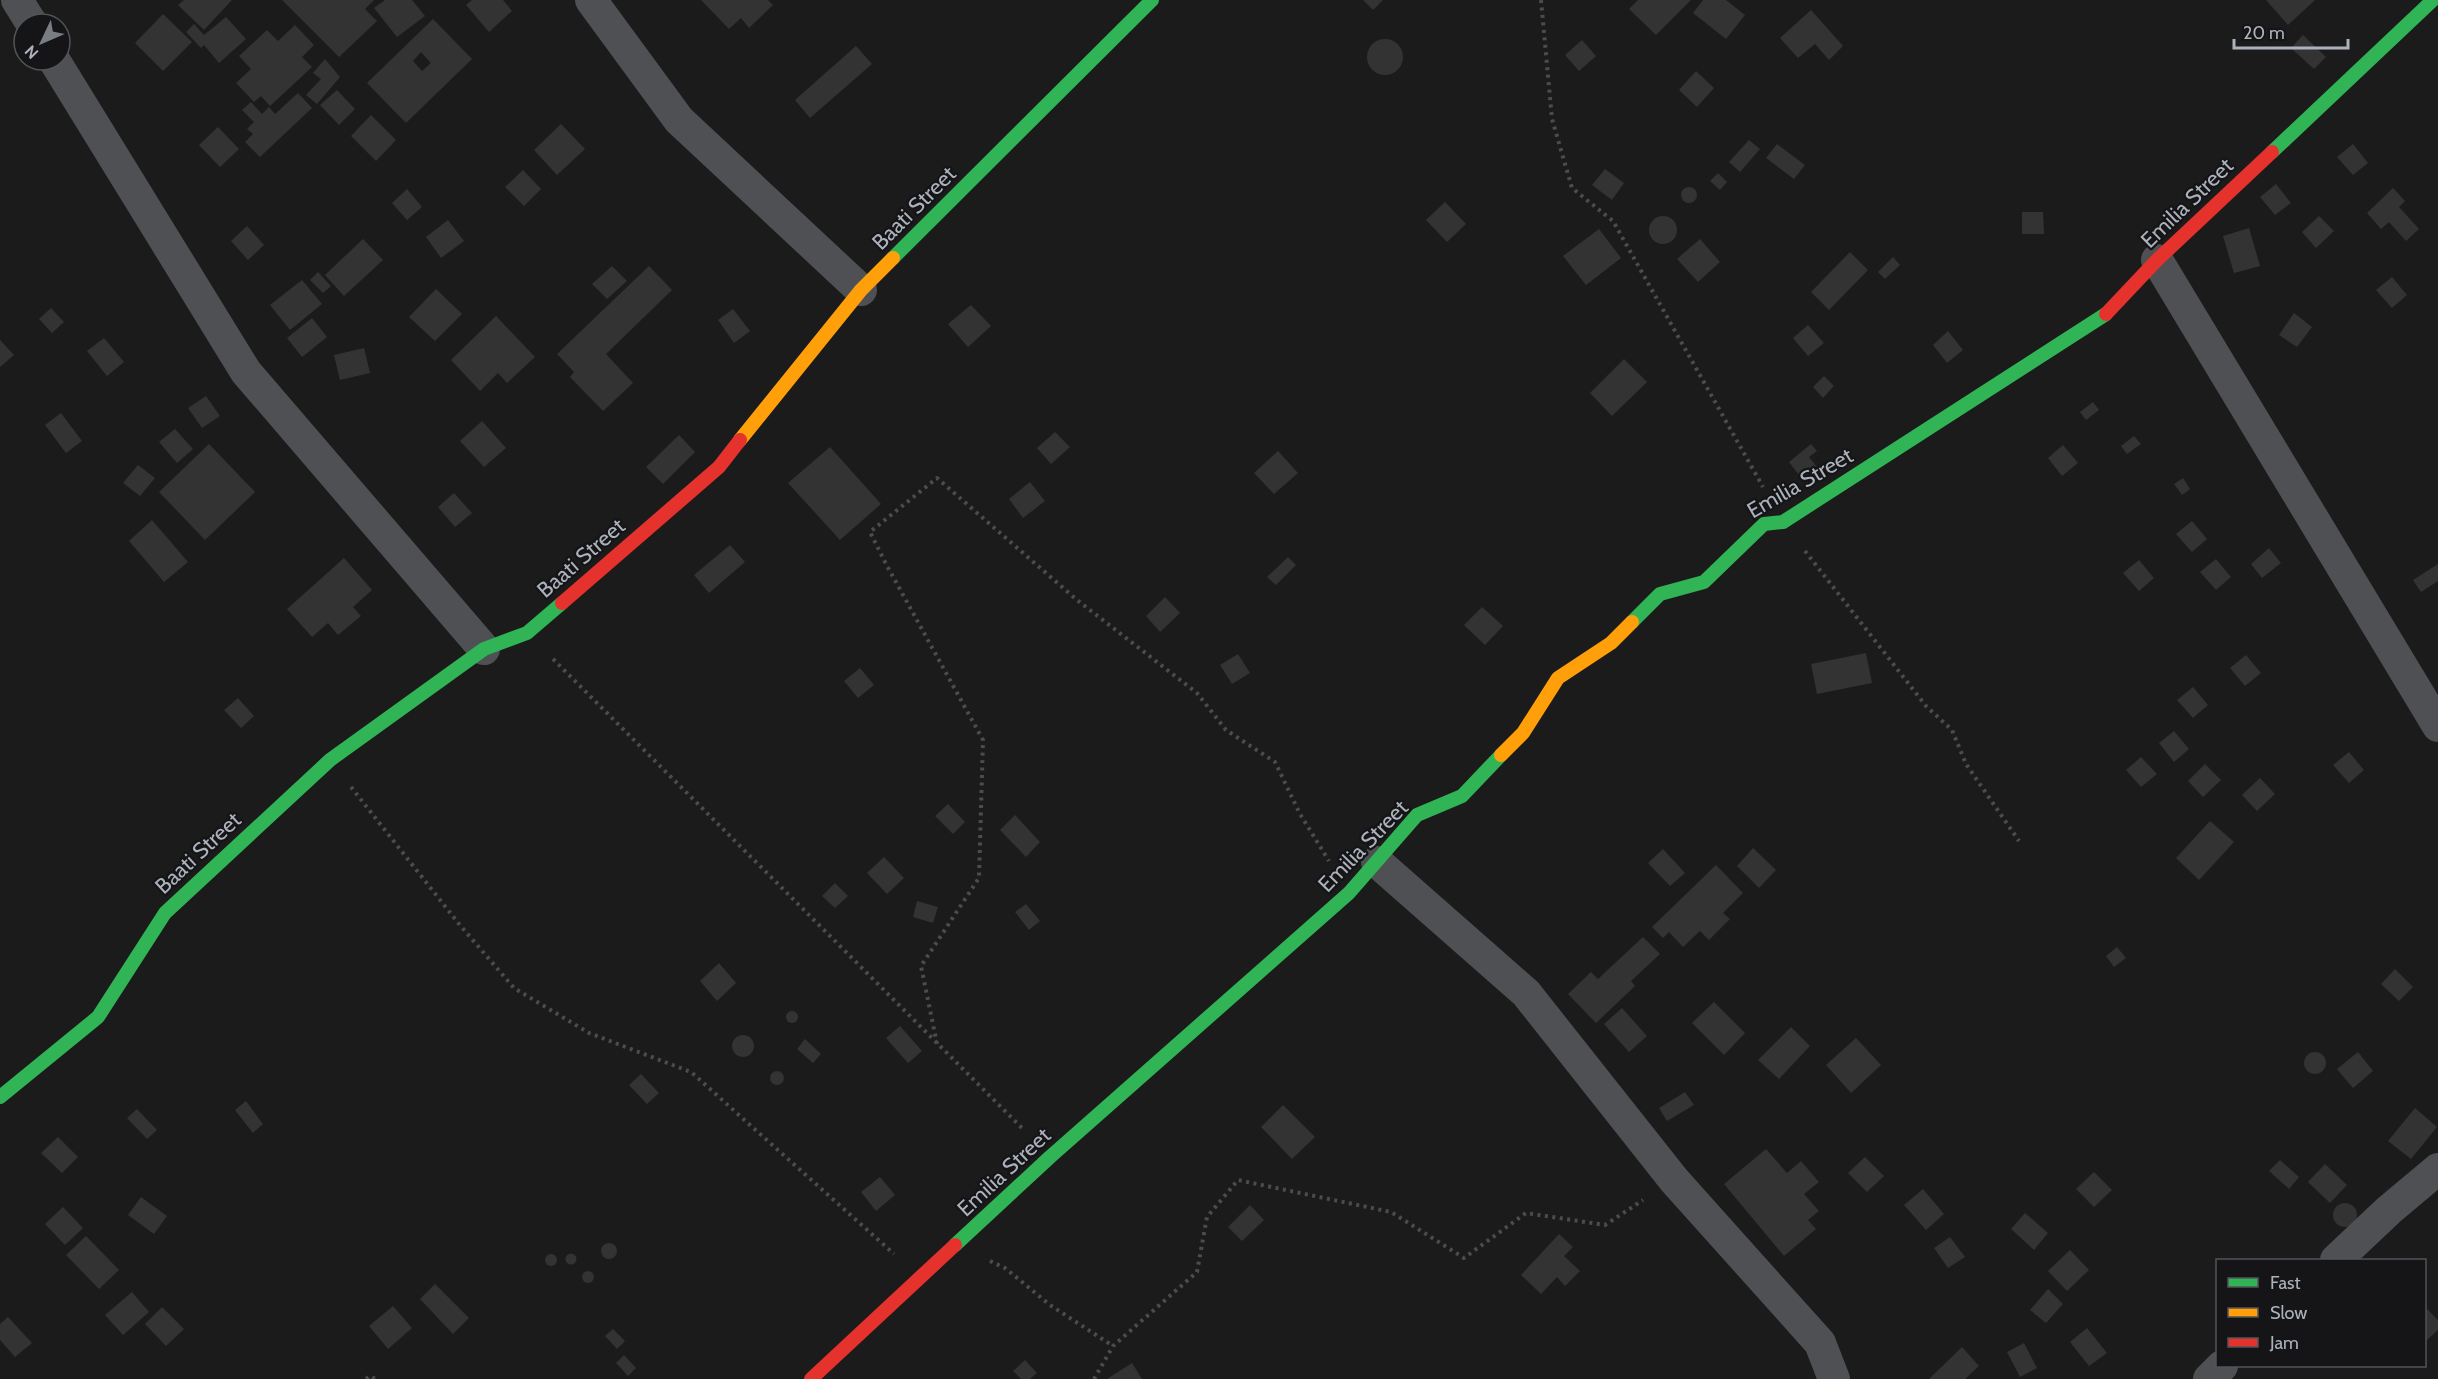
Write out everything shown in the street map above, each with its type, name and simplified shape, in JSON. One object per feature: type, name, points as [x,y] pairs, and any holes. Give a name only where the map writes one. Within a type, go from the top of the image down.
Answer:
[{"type":"street","points":[[591,0],[679,120],[861,290]]},
{"type":"street","name":"Baati Street","points":[[0,1097],[98,1017],[165,913],[330,760],[484,649],[527,633],[719,467],[861,290],[1152,0]]},
{"type":"street","name":"Emilia Street","points":[[811,1379],[1050,1156],[1349,893],[1417,815],[1462,796],[1522,733],[1558,678],[1611,643],[1660,594],[1704,582],[1764,524],[1783,522],[2109,312],[2157,260],[2433,0]]},
{"type":"street","points":[[61,72],[246,372],[484,649]]},
{"type":"street","points":[[2157,260],[2438,726]]},
{"type":"street","points":[[1377,862],[1526,993],[1674,1180],[1820,1343],[1834,1379]]},
{"type":"street","points":[[2337,1259],[2389,1210],[2438,1169]]},
{"type":"street","points":[[2210,1379],[2220,1367]]},
{"type":"path","points":[[1541,0],[1552,119],[1572,188],[1612,221],[1783,522],[1926,706],[1952,730],[1966,764],[2019,841]]},
{"type":"path","points":[[937,1044],[921,966],[979,878],[983,740],[870,532],[937,478],[1077,600],[1197,693],[1226,730],[1275,762],[1300,814],[1349,893]]},
{"type":"path","points":[[527,633],[1050,1156]]},
{"type":"path","points":[[330,760],[459,924],[514,988],[589,1034],[691,1072],[921,1278]]},
{"type":"path","points":[[1094,1379],[1113,1346],[1197,1272],[1207,1217],[1238,1180],[1390,1212],[1464,1258],[1526,1213],[1605,1224],[1674,1180]]},
{"type":"path","points":[[956,1245],[1005,1268],[1050,1305],[1113,1346]]},
{"type":"path","points":[[366,1379],[370,1376],[375,1379]]},
{"type":"building","points":[[184,0],[232,0],[204,30],[178,5]]},
{"type":"building","points":[[282,0],[374,0],[365,9],[377,21],[339,57]]},
{"type":"building","points":[[385,0],[412,0],[425,16],[397,37],[374,8]]},
{"type":"building","points":[[472,0],[503,0],[512,11],[489,32],[466,5]]},
{"type":"building","points":[[701,0],[768,0],[773,5],[749,28],[741,18],[729,29]]},
{"type":"building","points":[[1363,0],[1383,0],[1373,10]]},
{"type":"building","points":[[1638,0],[1691,0],[1656,35],[1629,9]]},
{"type":"building","points":[[1703,0],[1726,0],[1745,15],[1726,39],[1693,13]]},
{"type":"building","points":[[2266,0],[2315,0],[2288,25]]},
{"type":"building","points":[[1811,10],[1843,46],[1829,60],[1815,44],[1798,58],[1780,38]]},
{"type":"building","points":[[163,14],[192,42],[163,71],[135,43]]},
{"type":"building","points":[[226,17],[246,39],[219,63],[204,45],[201,48],[186,32],[194,24],[204,35]]},
{"type":"building","points":[[433,19],[472,59],[406,123],[367,83]],"holes":[[[421,52],[431,63],[422,71],[413,61]]]},
{"type":"building","points":[[295,25],[314,45],[302,57],[312,67],[270,106],[261,96],[254,102],[236,83],[251,69],[239,56],[267,30],[278,41]]},
{"type":"building","points":[[2303,35],[2326,57],[2314,69],[2291,48]]},
{"type":"building","points":[[1385,39],[1397,45],[1403,57],[1397,69],[1385,75],[1373,69],[1367,57],[1373,45]]},
{"type":"building","points":[[1582,40],[1596,56],[1579,71],[1565,55]]},
{"type":"building","points":[[856,46],[872,64],[810,118],[795,100]]},
{"type":"building","points":[[325,59],[340,77],[317,104],[306,95],[321,79],[313,73]]},
{"type":"building","points":[[1696,71],[1714,88],[1697,107],[1679,90]]},
{"type":"building","points":[[337,90],[355,109],[339,125],[320,105]]},
{"type":"building","points":[[298,93],[312,108],[260,157],[245,142],[253,134],[247,129],[254,122],[242,110],[251,102],[262,114],[269,107],[275,114]]},
{"type":"building","points":[[371,115],[396,140],[376,161],[351,136]]},
{"type":"building","points":[[561,124],[585,149],[557,175],[534,150]]},
{"type":"building","points":[[218,127],[239,149],[220,167],[199,145]]},
{"type":"building","points":[[1749,140],[1760,149],[1740,172],[1729,162]]},
{"type":"building","points":[[1777,144],[1805,165],[1794,179],[1766,158]]},
{"type":"building","points":[[2353,144],[2368,163],[2353,175],[2337,157]]},
{"type":"building","points":[[1605,169],[1624,183],[1612,200],[1592,185]]},
{"type":"building","points":[[523,170],[541,189],[524,206],[505,187]]},
{"type":"building","points":[[1718,173],[1727,182],[1720,190],[1710,181]]},
{"type":"building","points":[[2276,184],[2291,203],[2275,215],[2260,197]]},
{"type":"building","points":[[1689,187],[1697,195],[1689,203],[1681,195]]},
{"type":"building","points":[[2393,188],[2405,201],[2399,207],[2419,229],[2406,241],[2389,222],[2381,229],[2367,213]]},
{"type":"building","points":[[407,189],[422,207],[407,220],[392,203]]},
{"type":"building","points":[[1445,202],[1466,224],[1447,242],[1426,220]]},
{"type":"building","points":[[2022,212],[2043,212],[2044,234],[2022,234]]},
{"type":"building","points":[[1663,216],[1673,220],[1677,230],[1673,240],[1663,244],[1653,240],[1649,230],[1653,220]]},
{"type":"building","points":[[2319,216],[2334,231],[2316,248],[2302,232]]},
{"type":"building","points":[[448,220],[464,241],[441,258],[426,237]]},
{"type":"building","points":[[247,226],[264,245],[248,260],[231,241]]},
{"type":"building","points":[[2249,228],[2260,266],[2234,273],[2223,236]]},
{"type":"building","points":[[1599,229],[1621,258],[1586,285],[1563,256]]},
{"type":"building","points":[[363,239],[383,260],[344,296],[325,275]]},
{"type":"building","points":[[1700,239],[1720,262],[1698,282],[1677,259]]},
{"type":"building","points":[[1850,252],[1868,270],[1829,310],[1811,292]]},
{"type":"building","points":[[1893,257],[1900,265],[1885,279],[1878,272]]},
{"type":"building","points":[[612,266],[627,281],[607,299],[592,284]]},
{"type":"building","points":[[649,266],[672,290],[606,354],[633,383],[603,411],[570,377],[574,372],[557,354]]},
{"type":"building","points":[[318,272],[331,286],[323,293],[310,280]]},
{"type":"building","points":[[2392,277],[2407,295],[2392,308],[2376,290]]},
{"type":"building","points":[[302,280],[322,304],[290,330],[270,305]]},
{"type":"building","points":[[436,289],[462,314],[435,341],[409,317]]},
{"type":"building","points":[[971,305],[991,326],[968,347],[948,324]]},
{"type":"building","points":[[51,308],[64,322],[52,333],[39,319]]},
{"type":"building","points":[[733,309],[750,331],[734,343],[718,320]]},
{"type":"building","points":[[2294,313],[2312,327],[2297,347],[2279,335]]},
{"type":"building","points":[[496,316],[535,357],[507,383],[498,373],[480,391],[451,360]]},
{"type":"building","points":[[312,318],[327,337],[302,357],[287,338]]},
{"type":"building","points":[[1808,325],[1824,343],[1808,356],[1793,338]]},
{"type":"building","points":[[1948,331],[1963,350],[1947,363],[1933,345]]},
{"type":"building","points":[[104,338],[124,362],[107,376],[87,351]]},
{"type":"building","points":[[0,340],[14,355],[0,367]]},
{"type":"building","points":[[364,348],[370,373],[340,380],[334,355]]},
{"type":"building","points":[[1624,359],[1647,382],[1612,416],[1590,393]]},
{"type":"building","points":[[1824,376],[1834,386],[1823,398],[1813,387]]},
{"type":"building","points":[[206,396],[220,416],[202,428],[188,408]]},
{"type":"building","points":[[2093,402],[2099,410],[2086,420],[2080,412]]},
{"type":"building","points":[[61,413],[82,441],[66,453],[45,425]]},
{"type":"building","points":[[482,421],[506,448],[484,467],[460,441]]},
{"type":"building","points":[[175,429],[193,449],[177,463],[159,442]]},
{"type":"building","points":[[1055,432],[1070,447],[1051,464],[1037,448]]},
{"type":"building","points":[[679,435],[695,452],[663,484],[646,467]]},
{"type":"building","points":[[2134,436],[2141,444],[2127,454],[2121,446]]},
{"type":"building","points":[[209,444],[255,492],[205,540],[159,492]]},
{"type":"building","points":[[1811,444],[1817,451],[1809,457],[1817,467],[1802,479],[1789,462]]},
{"type":"building","points":[[2063,445],[2078,463],[2062,476],[2048,458]]},
{"type":"building","points":[[830,447],[881,504],[840,540],[788,483]]},
{"type":"building","points":[[1278,451],[1298,473],[1274,494],[1254,473]]},
{"type":"building","points":[[138,465],[155,478],[140,496],[123,483]]},
{"type":"building","points":[[2183,478],[2190,489],[2182,495],[2174,484]]},
{"type":"building","points":[[1030,482],[1045,501],[1023,518],[1009,499]]},
{"type":"building","points":[[454,493],[472,513],[455,527],[438,507]]},
{"type":"building","points":[[152,520],[188,562],[164,582],[129,541]]},
{"type":"building","points":[[2192,521],[2207,539],[2192,552],[2176,534]]},
{"type":"building","points":[[730,545],[745,562],[709,593],[694,575]]},
{"type":"building","points":[[2269,548],[2281,563],[2262,578],[2251,564]]},
{"type":"building","points":[[1288,557],[1296,565],[1276,585],[1267,577]]},
{"type":"building","points":[[344,558],[372,590],[353,607],[361,616],[338,635],[328,623],[312,637],[287,609]]},
{"type":"building","points":[[2216,559],[2231,577],[2216,590],[2200,572]]},
{"type":"building","points":[[2139,560],[2154,578],[2139,591],[2123,573]]},
{"type":"building","points":[[2438,564],[2438,581],[2421,592],[2413,580]]},
{"type":"building","points":[[1165,597],[1180,613],[1160,632],[1146,616]]},
{"type":"building","points":[[1482,607],[1503,626],[1485,645],[1464,625]]},
{"type":"building","points":[[1866,653],[1872,683],[1817,694],[1811,664]]},
{"type":"building","points":[[1238,654],[1250,673],[1232,684],[1220,665]]},
{"type":"building","points":[[2246,655],[2261,673],[2245,686],[2230,668]]},
{"type":"building","points":[[860,668],[874,685],[858,698],[844,681]]},
{"type":"building","points":[[2193,687],[2208,705],[2193,718],[2177,700]]},
{"type":"building","points":[[238,698],[254,716],[241,728],[224,710]]},
{"type":"building","points":[[2174,731],[2189,749],[2174,762],[2159,743]]},
{"type":"building","points":[[2349,752],[2364,770],[2349,783],[2333,765]]},
{"type":"building","points":[[2141,757],[2157,774],[2141,787],[2126,770]]},
{"type":"building","points":[[2205,764],[2221,780],[2203,797],[2188,781]]},
{"type":"building","points":[[2260,778],[2275,794],[2257,811],[2242,795]]},
{"type":"building","points":[[948,804],[965,822],[953,834],[935,816]]},
{"type":"building","points":[[1015,815],[1040,842],[1026,857],[1000,830]]},
{"type":"building","points":[[2210,821],[2234,842],[2199,880],[2176,858]]},
{"type":"building","points":[[1753,848],[1776,870],[1759,888],[1737,866]]},
{"type":"building","points":[[1663,849],[1685,873],[1670,886],[1648,863]]},
{"type":"building","points":[[884,857],[904,878],[887,894],[867,873]]},
{"type":"building","points":[[1716,865],[1743,893],[1723,913],[1730,919],[1709,940],[1700,931],[1683,947],[1669,932],[1663,938],[1652,927]]},
{"type":"building","points":[[835,883],[848,896],[835,908],[822,896]]},
{"type":"building","points":[[917,901],[938,907],[933,923],[913,917]]},
{"type":"building","points":[[1026,904],[1040,921],[1029,930],[1015,912]]},
{"type":"building","points":[[1643,937],[1660,954],[1631,981],[1635,986],[1596,1023],[1568,994],[1591,972],[1598,979]]},
{"type":"building","points":[[2117,947],[2126,958],[2114,967],[2106,956]]},
{"type":"building","points":[[719,963],[736,983],[717,1001],[700,981]]},
{"type":"building","points":[[2395,969],[2413,987],[2399,1001],[2381,984]]},
{"type":"building","points":[[1714,1002],[1745,1033],[1724,1055],[1692,1023]]},
{"type":"building","points":[[1622,1008],[1647,1036],[1629,1052],[1604,1024]]},
{"type":"building","points":[[794,1011],[797,1012],[797,1022],[790,1023],[787,1022],[786,1015],[787,1012]]},
{"type":"building","points":[[900,1026],[922,1051],[908,1063],[886,1038]]},
{"type":"building","points":[[1791,1027],[1810,1046],[1779,1079],[1758,1060]]},
{"type":"building","points":[[743,1035],[751,1038],[754,1046],[751,1054],[743,1057],[735,1054],[732,1046],[735,1038]]},
{"type":"building","points":[[1856,1038],[1881,1065],[1851,1093],[1826,1065]]},
{"type":"building","points":[[805,1039],[821,1054],[813,1063],[797,1049]]},
{"type":"building","points":[[2315,1052],[2323,1055],[2326,1063],[2323,1071],[2315,1074],[2307,1071],[2304,1063],[2307,1055]]},
{"type":"building","points":[[2358,1052],[2373,1071],[2353,1088],[2337,1069]]},
{"type":"building","points":[[777,1071],[782,1073],[784,1078],[782,1083],[777,1085],[772,1083],[770,1078],[772,1073]]},
{"type":"building","points":[[641,1074],[659,1093],[647,1104],[629,1085]]},
{"type":"building","points":[[1685,1092],[1694,1105],[1667,1121],[1659,1108]]},
{"type":"building","points":[[246,1101],[263,1124],[253,1133],[235,1110]]},
{"type":"building","points":[[1283,1105],[1315,1137],[1292,1159],[1261,1127]]},
{"type":"building","points":[[2415,1108],[2437,1127],[2411,1159],[2388,1141]]},
{"type":"building","points":[[137,1109],[157,1130],[147,1139],[127,1118]]},
{"type":"building","points":[[58,1137],[78,1157],[62,1173],[41,1153]]},
{"type":"building","points":[[1766,1149],[1787,1173],[1801,1161],[1819,1182],[1804,1194],[1819,1211],[1808,1220],[1816,1229],[1784,1256],[1724,1184]]},
{"type":"building","points":[[1865,1157],[1884,1176],[1867,1192],[1848,1173]]},
{"type":"building","points":[[2280,1160],[2299,1177],[2289,1189],[2269,1171]]},
{"type":"building","points":[[2325,1164],[2347,1185],[2330,1203],[2308,1182]]},
{"type":"building","points":[[2094,1172],[2112,1190],[2094,1207],[2076,1189]]},
{"type":"building","points":[[880,1177],[895,1195],[876,1211],[861,1192]]},
{"type":"building","points":[[1923,1189],[1944,1214],[1926,1230],[1904,1205]]},
{"type":"building","points":[[141,1197],[167,1216],[154,1234],[128,1215]]},
{"type":"building","points":[[2345,1203],[2354,1206],[2357,1215],[2354,1224],[2345,1227],[2336,1224],[2333,1215],[2336,1206]]},
{"type":"building","points":[[1250,1205],[1264,1220],[1242,1241],[1228,1227]]},
{"type":"building","points":[[63,1207],[83,1228],[65,1245],[45,1224]]},
{"type":"building","points":[[2025,1213],[2048,1233],[2034,1250],[2011,1229]]},
{"type":"building","points":[[1559,1234],[1573,1247],[1564,1256],[1580,1271],[1565,1286],[1557,1277],[1541,1294],[1521,1275]]},
{"type":"building","points":[[86,1236],[119,1270],[99,1289],[66,1255]]},
{"type":"building","points":[[1950,1237],[1965,1257],[1948,1268],[1934,1248]]},
{"type":"building","points":[[609,1243],[615,1245],[617,1251],[615,1257],[609,1259],[603,1257],[601,1251],[603,1245]]},
{"type":"building","points":[[2070,1250],[2089,1270],[2067,1291],[2048,1271]]},
{"type":"building","points":[[553,1254],[557,1260],[553,1266],[549,1266],[545,1258]]},
{"type":"building","points":[[571,1254],[575,1255],[575,1263],[571,1264],[567,1263],[566,1259],[567,1255]]},
{"type":"building","points":[[590,1271],[594,1277],[590,1283],[586,1283],[582,1275]]},
{"type":"building","points":[[435,1284],[469,1318],[453,1334],[420,1299]]},
{"type":"building","points":[[2048,1289],[2063,1304],[2046,1323],[2030,1310]]},
{"type":"building","points":[[132,1292],[149,1312],[123,1335],[105,1315]]},
{"type":"building","points":[[393,1306],[412,1328],[388,1349],[369,1326]]},
{"type":"building","points":[[162,1307],[184,1329],[166,1346],[145,1324]]},
{"type":"building","points":[[2426,1308],[2438,1320],[2438,1330],[2427,1340]]},
{"type":"building","points":[[8,1317],[32,1343],[15,1357],[0,1340],[0,1324]]},
{"type":"building","points":[[2087,1328],[2107,1353],[2089,1366],[2070,1342]]},
{"type":"building","points":[[613,1329],[625,1341],[617,1349],[605,1336]]},
{"type":"building","points":[[2024,1343],[2037,1368],[2020,1377],[2007,1352]]},
{"type":"building","points":[[1962,1347],[1979,1366],[1965,1379],[1929,1379]]},
{"type":"building","points":[[624,1355],[636,1368],[628,1376],[616,1363]]},
{"type":"building","points":[[1025,1360],[1037,1373],[1030,1379],[1021,1379],[1013,1371]]},
{"type":"building","points":[[1132,1363],[1142,1379],[1107,1379]]},
{"type":"traffic: fast","points":[[893,258],[1152,0]]},
{"type":"traffic: fast","points":[[2272,152],[2433,0]]},
{"type":"traffic: fast","points":[[1632,622],[1660,594],[1704,582],[1764,524],[1783,522],[2106,314]]},
{"type":"traffic: fast","points":[[0,1097],[98,1017],[165,913],[330,760],[484,649],[527,633],[562,603]]},
{"type":"traffic: fast","points":[[955,1245],[1050,1157],[1349,893],[1417,815],[1462,796],[1501,755]]},
{"type":"traffic: slow","points":[[740,440],[861,290],[893,258]]},
{"type":"traffic: slow","points":[[1501,755],[1523,733],[1558,678],[1611,643],[1632,622]]},
{"type":"traffic: jam","points":[[2106,314],[2157,260],[2272,152]]},
{"type":"traffic: jam","points":[[562,603],[719,467],[740,440]]},
{"type":"traffic: jam","points":[[811,1379],[955,1245]]}]
